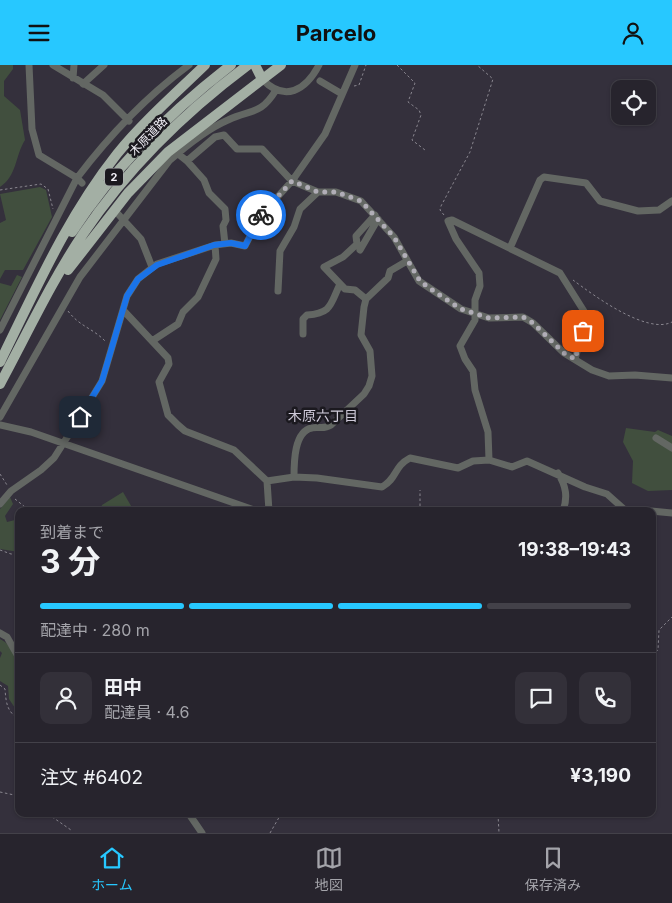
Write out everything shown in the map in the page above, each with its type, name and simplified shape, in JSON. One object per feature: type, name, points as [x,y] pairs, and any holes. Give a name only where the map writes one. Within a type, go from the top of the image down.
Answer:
[{"type":"highway","name":"2","points":[[0,362],[64,233],[99,178],[139,129],[205,65]]},
{"type":"highway","name":"木原道路","points":[[26,311],[50,266],[102,190],[159,127],[231,69],[248,65]]},
{"type":"highway","points":[[255,65],[262,79]]},
{"type":"highway","points":[[36,316],[89,242],[147,173],[168,152],[281,65]]},
{"type":"highway","name":"木原道路","points":[[36,316],[79,241],[110,198],[167,134],[231,69]]},
{"type":"highway","name":"2","points":[[0,384],[36,316]]},
{"type":"street","points":[[29,65],[32,129],[39,155],[79,180]]},
{"type":"street","points":[[53,65],[104,95],[129,121]]},
{"type":"street","points":[[73,78],[74,65]]},
{"type":"street","points":[[83,84],[104,65]]},
{"type":"street","points":[[0,330],[56,215],[93,157],[159,87],[189,65]]},
{"type":"street","points":[[262,79],[276,90],[294,91],[309,83],[319,65]]},
{"type":"street","points":[[0,504],[11,491],[41,470],[54,458],[102,381],[127,296],[135,283],[152,267],[214,245],[245,246],[261,215],[292,181],[325,133],[355,65]]},
{"type":"street","points":[[320,81],[342,94]]},
{"type":"street","points":[[0,417],[63,304],[121,216],[178,153],[228,120],[255,111],[267,104],[276,90]]},
{"type":"street","points":[[187,161],[215,137],[224,135],[238,149],[262,149],[292,181],[318,192],[336,192],[361,201],[394,237],[420,281],[461,309],[498,319],[523,317],[533,323],[564,353],[592,370],[610,376],[635,375],[672,379]]},
{"type":"street","points":[[178,153],[204,180],[209,193],[225,209],[226,219],[223,226],[225,244]]},
{"type":"street","points":[[510,247],[540,180],[544,177],[586,183],[600,201],[638,211],[659,210],[672,201]]},
{"type":"street","points":[[278,291],[280,251],[294,227],[300,209],[318,192]]},
{"type":"street","points":[[121,216],[141,239],[152,267]]},
{"type":"street","points":[[360,250],[376,217]]},
{"type":"street","points":[[366,299],[355,290],[345,289],[324,267],[343,257],[357,245],[356,236],[376,217]]},
{"type":"street","points":[[448,221],[452,221],[510,247],[560,273],[587,316],[575,359]]},
{"type":"street","points":[[448,221],[456,239],[480,273],[480,286],[475,300],[475,320],[460,346],[465,359],[473,371],[475,390],[488,432],[489,460]]},
{"type":"street","points":[[152,341],[178,325],[184,312],[198,297],[216,259],[214,245]]},
{"type":"street","points":[[294,477],[294,453],[304,432],[312,428],[326,428],[331,425],[364,395],[369,386],[372,376],[370,351],[361,335],[366,299],[388,278],[390,271],[407,261]]},
{"type":"street","points":[[303,333],[303,319],[307,315],[320,315],[325,311],[340,284]]},
{"type":"street","points":[[124,310],[168,358],[169,364],[159,382],[168,415],[185,431],[234,449],[267,481],[269,507]]},
{"type":"street","points":[[0,425],[31,432],[246,507]]},
{"type":"street","points":[[656,438],[672,448]]},
{"type":"street","points":[[267,481],[294,477],[347,481],[382,487],[392,480],[399,464],[410,458],[458,468],[473,461],[489,460],[512,467],[527,461],[585,487],[607,494],[622,507]]},
{"type":"street","points":[[557,473],[562,479],[567,499],[564,507]]},
{"type":"street","points":[[656,511],[672,513]]},
{"type":"street","points":[[0,633],[7,637],[15,651]]},
{"type":"street","points":[[191,817],[202,833]]},
{"type":"path","points":[[347,83],[354,86],[360,85],[366,65]]},
{"type":"path","points":[[397,65],[416,83],[408,102],[419,110],[421,115],[412,140],[424,150]]},
{"type":"path","points":[[448,221],[440,210],[441,206],[470,152],[487,93],[492,84],[492,79],[477,65]]},
{"type":"path","points":[[0,190],[41,184],[48,189],[56,215]]},
{"type":"path","points":[[560,273],[562,272],[586,291],[628,315],[654,325],[672,322]]},
{"type":"path","points":[[63,304],[81,326],[95,330],[113,348]]},
{"type":"path","points":[[420,490],[420,507]]},
{"type":"path","points":[[0,550],[15,554]]},
{"type":"path","points":[[656,652],[658,650],[659,630],[672,617]]},
{"type":"path","points":[[0,685],[5,689],[8,708],[15,717]]},
{"type":"path","points":[[0,792],[15,795]]},
{"type":"path","points":[[53,817],[71,829]]},
{"type":"path","points":[[270,833],[279,817]]},
{"type":"path","points":[[498,817],[499,833]]},
{"type":"green space","points":[[0,65],[13,65],[13,69],[4,81],[4,96],[20,110],[25,140],[13,172],[0,187]]},
{"type":"green space","points":[[40,187],[46,190],[52,217],[23,270],[5,270],[0,279],[0,223],[6,220],[0,194]]},
{"type":"green space","points":[[17,275],[22,277],[0,320],[0,283],[11,286]]},
{"type":"green space","points":[[626,428],[655,432],[658,430],[672,436],[672,490],[648,491],[632,483],[633,461],[623,442]]},
{"type":"green space","points":[[123,492],[132,507],[101,507]]},
{"type":"green space","points":[[10,497],[13,504],[5,516],[7,522],[15,520],[15,551],[0,549],[0,509]]},
{"type":"green space","points":[[0,639],[8,644],[15,657],[15,708],[9,699],[8,686],[0,681],[0,658],[2,653],[0,651]]},
{"type":"way so far","points":[[261,215],[292,181],[318,192],[336,192],[361,201],[394,237],[411,269],[420,281],[461,309],[489,318],[523,317],[533,323],[564,353],[575,359],[583,331]]},
{"type":"district","name":"木原六丁目","points":[[323,415]]},
{"type":"route","points":[[80,417],[102,381],[127,296],[138,279],[149,269],[157,265],[214,245],[231,243],[245,246],[261,215]]}]
